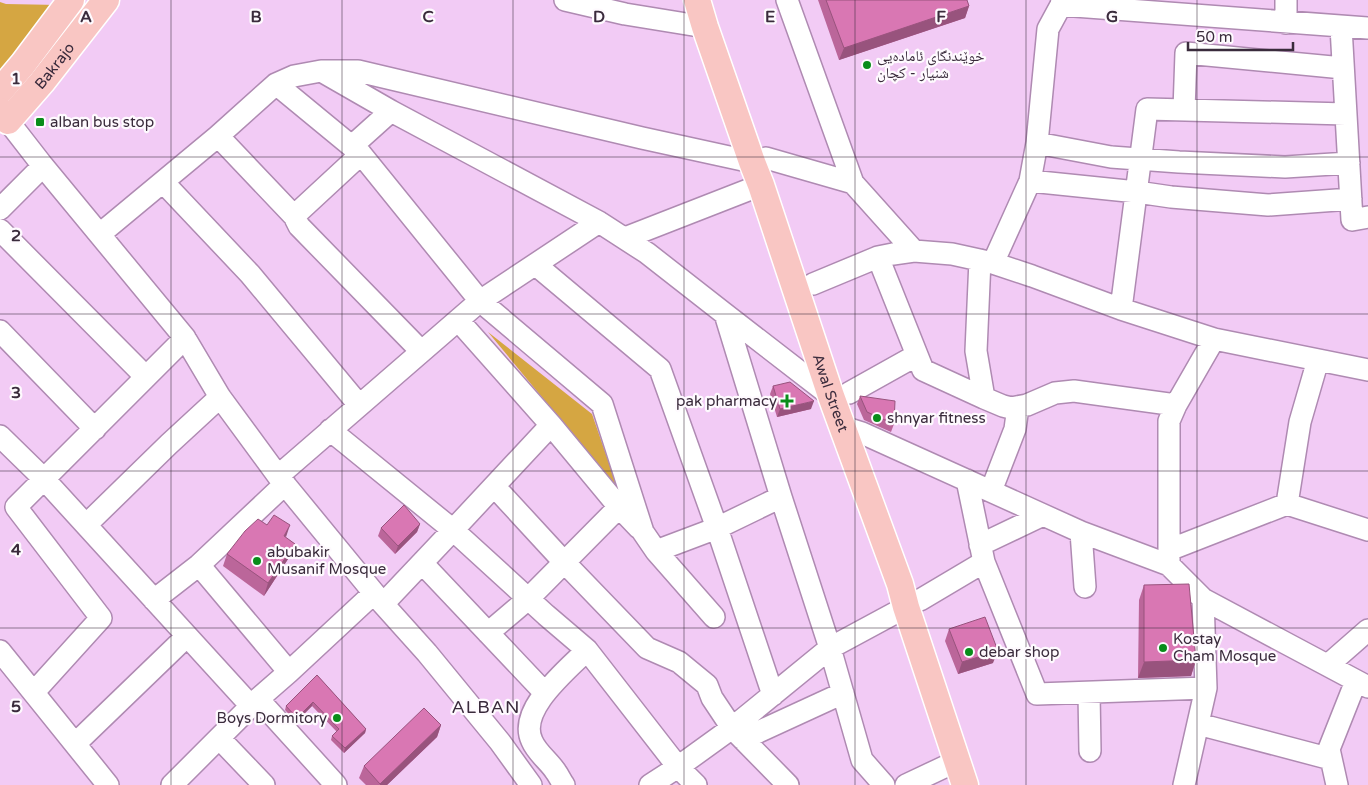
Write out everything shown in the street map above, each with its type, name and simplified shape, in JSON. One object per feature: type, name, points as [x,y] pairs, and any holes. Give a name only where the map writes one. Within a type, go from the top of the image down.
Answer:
[{"type":"main road","points":[[0,91],[23,64],[71,0]]},
{"type":"main road","name":"Bakrajo","points":[[4,116],[42,82],[106,0]]},
{"type":"main road","name":"Awal Street","points":[[697,0],[705,28],[760,168],[913,604],[981,785]]},
{"type":"main road","name":"Awal Street","points":[[713,0],[760,168],[813,284],[840,394]]},
{"type":"main road","points":[[23,64],[42,82]]},
{"type":"main road","name":"Awal Street","points":[[913,604],[961,773]]},
{"type":"street","points":[[565,0],[622,7],[705,28]]},
{"type":"street","points":[[787,0],[853,183],[914,251]]},
{"type":"street","points":[[1286,0],[1286,23]]},
{"type":"street","points":[[984,398],[976,350],[986,262],[1030,181],[1037,143],[1048,29],[1061,2],[1227,9],[1286,23],[1368,28]]},
{"type":"street","points":[[1341,27],[1352,220],[1368,217]]},
{"type":"street","points":[[1184,110],[1186,53],[1343,68]]},
{"type":"street","points":[[321,71],[391,111],[599,222],[625,238],[725,314],[840,394],[917,355]]},
{"type":"street","points":[[100,234],[218,136],[276,84],[294,76],[321,71],[358,71],[760,168],[853,183]]},
{"type":"street","points":[[276,84],[357,150],[480,301],[602,404],[643,532]]},
{"type":"street","points":[[1121,309],[1147,109],[1346,114]]},
{"type":"street","points":[[294,216],[391,111]]},
{"type":"street","points":[[4,116],[185,338],[220,397],[281,480],[378,599],[427,653],[500,742],[531,785]]},
{"type":"street","points":[[218,136],[294,216],[299,226],[422,351]]},
{"type":"street","points":[[1037,143],[1112,157],[1179,162],[1285,167],[1349,163]]},
{"type":"street","points":[[0,209],[43,166]]},
{"type":"street","points":[[625,238],[760,168]]},
{"type":"street","points":[[1030,181],[1171,197],[1268,205],[1351,199]]},
{"type":"street","points":[[164,182],[250,274],[359,405]]},
{"type":"street","points":[[154,600],[199,565],[330,430],[480,301],[599,222]]},
{"type":"street","points":[[0,230],[146,377]]},
{"type":"street","points":[[813,284],[878,257],[914,251],[952,254],[986,262],[1214,339],[1318,360],[1364,364]]},
{"type":"street","points":[[878,257],[923,370],[1003,406],[1018,407],[1055,393],[1074,391],[1176,405]]},
{"type":"street","points":[[536,265],[660,369],[717,528],[773,695]]},
{"type":"street","points":[[725,314],[830,648],[862,760],[884,785]]},
{"type":"street","points":[[458,320],[551,425],[618,507],[643,532],[656,551],[714,617]]},
{"type":"street","points":[[0,330],[94,429]]},
{"type":"street","points":[[34,692],[101,618],[16,507],[185,338]]},
{"type":"street","points":[[1169,557],[1169,421],[1176,405],[1214,339]]},
{"type":"street","points":[[1287,504],[1300,422],[1318,360]]},
{"type":"street","points":[[86,525],[220,397]]},
{"type":"street","points":[[991,492],[1015,429],[1018,407]]},
{"type":"street","points":[[172,785],[254,703],[422,563],[551,425]]},
{"type":"street","points":[[330,430],[454,530],[587,650],[678,767],[696,785]]},
{"type":"street","points":[[853,430],[1081,532],[1169,557],[1204,599],[1362,684],[1329,749],[1337,785]]},
{"type":"street","points":[[0,436],[44,479],[187,636],[336,785]]},
{"type":"street","points":[[967,480],[982,554],[1037,694],[1206,688]]},
{"type":"street","points":[[494,486],[647,648],[679,662],[707,685],[712,698],[738,733],[788,785]]},
{"type":"street","points":[[656,551],[717,528],[781,497]]},
{"type":"street","points":[[1169,557],[1287,504],[1368,530]]},
{"type":"street","points":[[488,633],[528,598],[618,507]]},
{"type":"street","points":[[738,733],[773,695],[830,648],[913,604],[982,554],[1043,515]]},
{"type":"street","points":[[1081,532],[1085,587]]},
{"type":"street","points":[[422,563],[545,693]]},
{"type":"street","points":[[199,565],[289,672]]},
{"type":"street","points":[[1184,785],[1206,688],[1204,599]]},
{"type":"street","points":[[1328,665],[1368,630]]},
{"type":"street","points":[[75,744],[187,636]]},
{"type":"street","points":[[577,785],[560,778],[532,743],[529,726],[545,693],[587,650]]},
{"type":"street","points":[[0,651],[108,785]]},
{"type":"street","points":[[650,785],[738,733],[843,693]]},
{"type":"street","points":[[1089,693],[1090,751]]},
{"type":"street","points":[[1198,724],[1331,759]]},
{"type":"street","points":[[219,738],[264,785]]},
{"type":"street","points":[[906,785],[961,773]]},
{"type":"shaded area","points":[[0,2],[6,4],[59,5],[0,72]]},
{"type":"shaded area","points":[[488,332],[592,414],[618,489]]},
{"type":"building","points":[[826,0],[967,0],[969,6],[844,48]]},
{"type":"building","points":[[790,382],[814,401],[780,409],[773,386]]},
{"type":"building","points":[[860,396],[895,401],[894,424],[867,412]]},
{"type":"building","points":[[404,505],[420,524],[398,546],[381,528]]},
{"type":"building","name":"abubakir Musanif Mosque","points":[[274,515],[290,525],[284,536],[295,544],[268,583],[227,554],[245,531],[258,519],[267,525]]},
{"type":"building","points":[[1189,584],[1196,660],[1144,662],[1144,585]]},
{"type":"building","points":[[985,617],[998,651],[962,662],[949,629]]},
{"type":"building","name":"Boys Dormitory","points":[[317,675],[366,729],[345,748],[332,736],[339,729],[313,702],[297,718],[286,706]]},
{"type":"building","points":[[424,708],[441,725],[380,784],[364,766]]},
{"type":"place","name":"خوێندنگای ئامادەیی شنیار - کچان","points":[[867,65]]},
{"type":"place","name":"alban bus stop","points":[[40,122]]},
{"type":"place","name":"pak pharmacy","points":[[787,401]]},
{"type":"place","name":"shnyar fitness","points":[[877,418]]},
{"type":"place","name":"abubakir Musanif Mosque","points":[[257,561]]},
{"type":"place","name":"Kostay Cham Mosque","points":[[1163,648]]},
{"type":"place","name":"debar shop","points":[[969,652]]},
{"type":"place","name":"Boys Dormitory","points":[[337,718]]},
{"type":"district","name":"ALBAN","points":[[486,707]]}]
